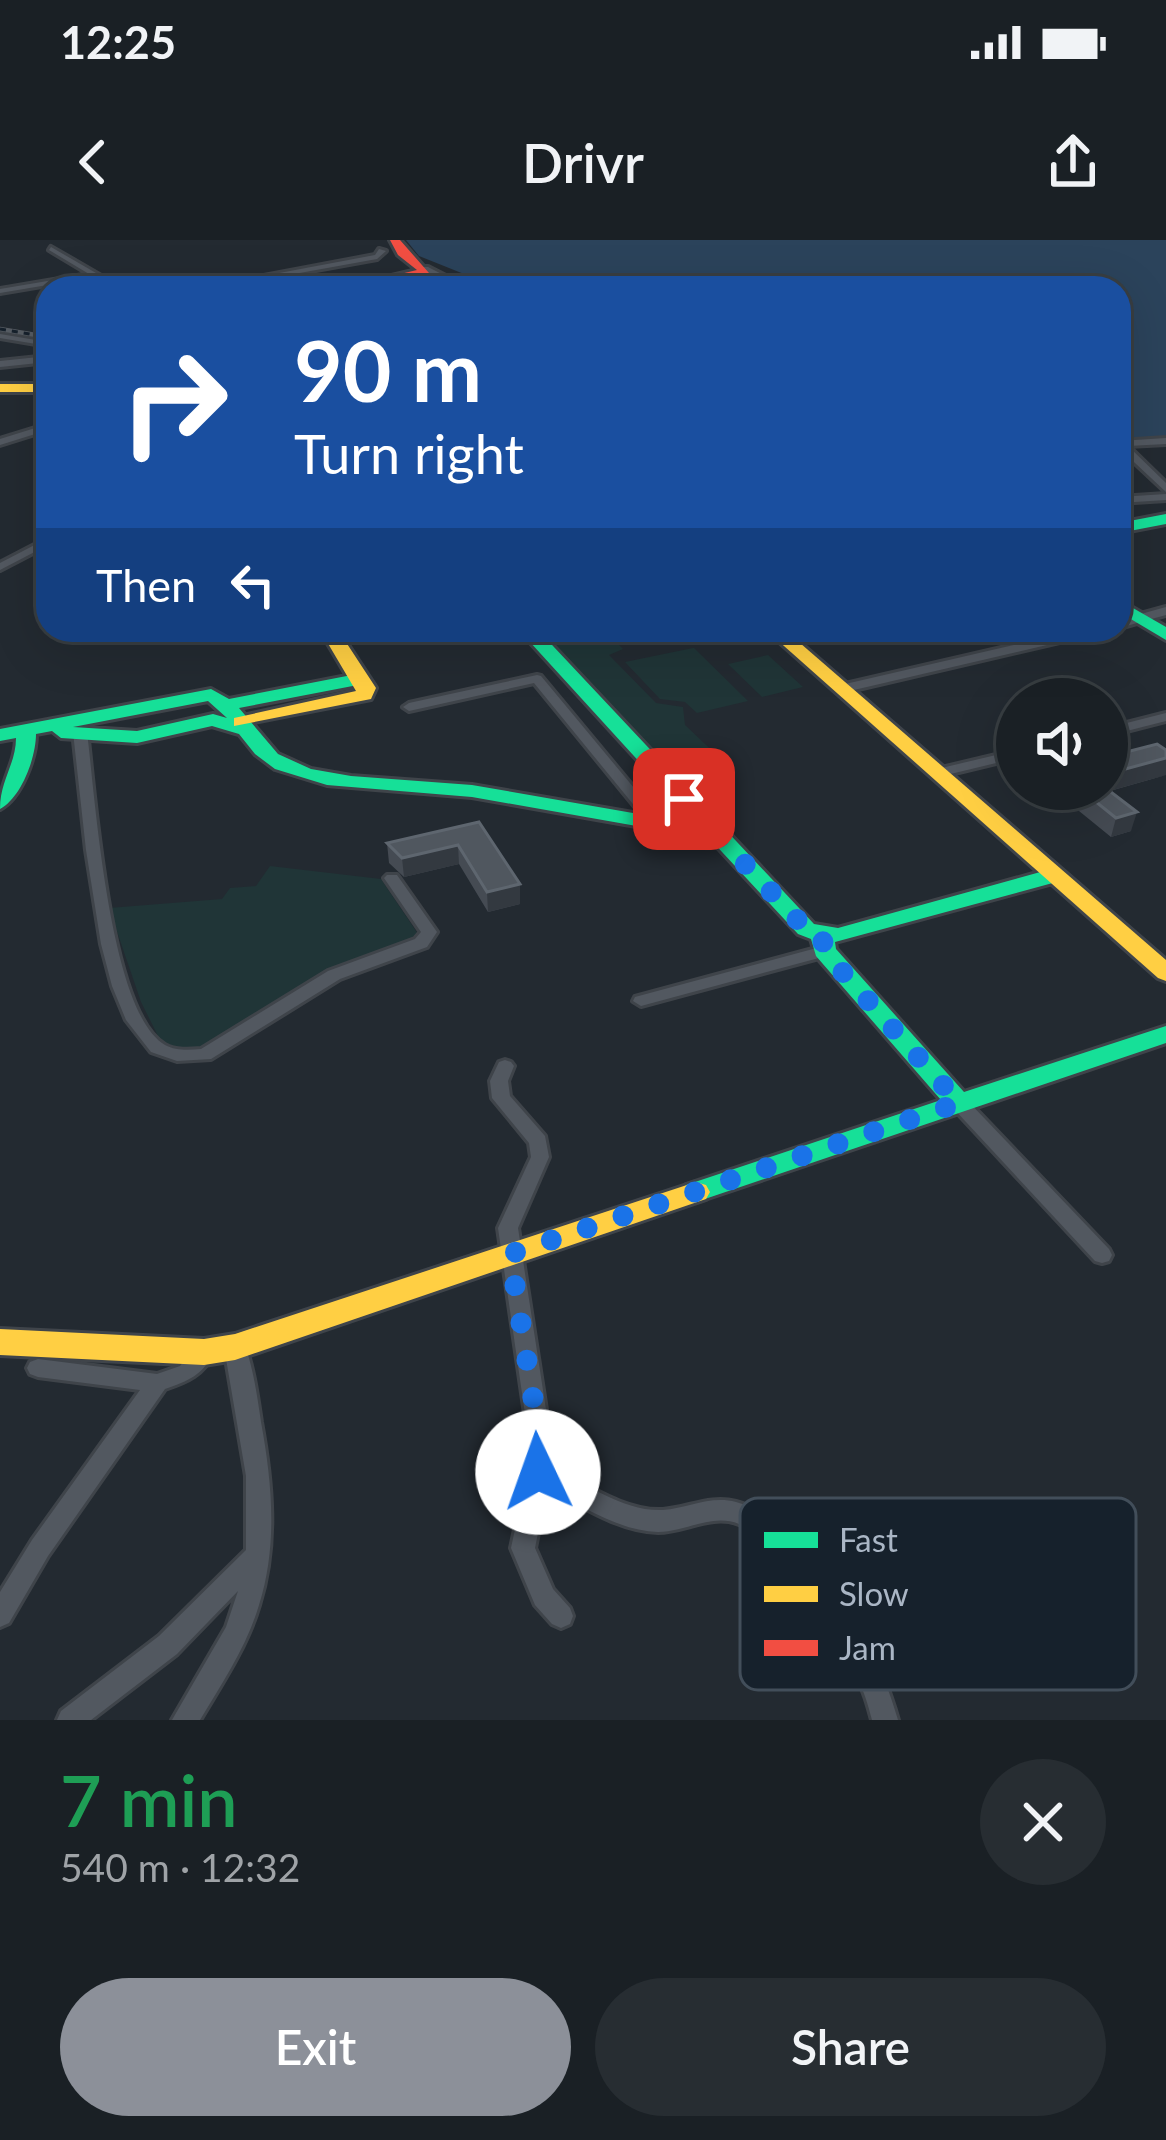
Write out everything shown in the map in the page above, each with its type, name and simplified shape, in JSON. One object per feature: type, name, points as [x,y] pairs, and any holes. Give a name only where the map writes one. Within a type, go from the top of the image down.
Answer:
[{"type":"main road","points":[[388,246],[425,269],[412,276]]},
{"type":"main road","points":[[0,388],[36,388]]},
{"type":"main road","points":[[1131,526],[1166,519]]},
{"type":"main road","points":[[1131,618],[1166,635]]},
{"type":"main road","points":[[27,733],[137,737],[364,695],[367,688],[357,680],[336,642]]},
{"type":"main road","points":[[539,642],[823,943],[959,1103]]},
{"type":"main road","points":[[788,642],[1166,974]]},
{"type":"main road","points":[[0,738],[201,694],[239,719],[258,749],[288,768],[385,787],[498,794],[717,834]]},
{"type":"main road","points":[[0,803],[17,776],[27,733]]},
{"type":"main road","points":[[823,943],[839,934],[1052,876]]},
{"type":"main road","points":[[0,1342],[204,1352],[235,1348],[1166,1034]]},
{"type":"street","points":[[270,276],[377,257],[388,246]]},
{"type":"street","points":[[51,249],[96,275]]},
{"type":"street","points":[[425,269],[440,276]]},
{"type":"street","points":[[90,276],[96,275]]},
{"type":"street","points":[[0,291],[36,285]]},
{"type":"street","points":[[0,336],[36,342]]},
{"type":"street","points":[[0,364],[36,360]]},
{"type":"street","points":[[0,442],[36,431]]},
{"type":"street","points":[[1131,443],[1166,441]]},
{"type":"street","points":[[1131,456],[1166,493]]},
{"type":"street","points":[[1131,498],[1166,493]]},
{"type":"street","points":[[0,566],[36,547]]},
{"type":"street","points":[[1131,615],[1166,611]]},
{"type":"street","points":[[841,689],[1043,642]]},
{"type":"street","points":[[409,707],[537,679],[644,809],[644,824]]},
{"type":"street","points":[[1128,727],[1166,717]]},
{"type":"street","points":[[80,732],[98,872],[97,900],[132,1018],[154,1047],[184,1056],[205,1055],[334,975],[421,943],[429,932],[392,878]]},
{"type":"street","points":[[938,772],[996,759]]},
{"type":"street","points":[[641,1001],[823,943]]},
{"type":"street","points":[[505,1066],[499,1081],[501,1098],[538,1141],[540,1157],[508,1228],[542,1455],[523,1548],[544,1597],[561,1616]]},
{"type":"street","points":[[959,1103],[1102,1256]]},
{"type":"street","points":[[184,1720],[230,1644],[248,1602],[261,1478],[235,1348]]},
{"type":"street","points":[[38,1368],[157,1382],[188,1372],[204,1352]]},
{"type":"street","points":[[0,1615],[40,1548],[157,1382]]},
{"type":"street","points":[[538,1472],[656,1521],[718,1509],[740,1513]]},
{"type":"street","points":[[70,1720],[168,1645],[254,1558]]},
{"type":"street","points":[[874,1690],[884,1720]]},
{"type":"green space","points":[[543,642],[616,642],[623,649],[609,655],[656,703],[683,707],[685,725],[726,764],[707,774],[728,794],[730,804],[702,812]]},
{"type":"green space","points":[[693,648],[748,701],[697,713],[685,702],[660,699],[625,662]]},
{"type":"green space","points":[[768,655],[803,687],[762,697],[728,664]]},
{"type":"green space","points":[[270,866],[381,879],[418,934],[401,946],[338,967],[202,1050],[175,1050],[161,1042],[141,1002],[109,908],[222,899],[230,888],[256,886]]},
{"type":"water","points":[[406,240],[1166,240],[1166,436],[1131,438],[1131,276],[469,276],[419,256]]},
{"type":"building","points":[[1157,744],[1166,750],[1166,758],[1128,768],[1128,752]]},
{"type":"building","points":[[1128,805],[1137,812],[1116,818],[1106,810],[1128,810]]},
{"type":"building","points":[[479,822],[520,884],[487,892],[458,845],[402,858],[387,843]]},
{"type":"railway","points":[[0,329],[36,335]]},
{"type":"traffic: fast","points":[[1131,526],[1166,519]]},
{"type":"traffic: fast","points":[[1131,613],[1166,635]]},
{"type":"traffic: fast","points":[[539,642],[792,915],[806,929],[822,935],[824,951],[959,1103]]},
{"type":"traffic: fast","points":[[230,704],[357,680]]},
{"type":"traffic: fast","points":[[0,735],[211,695],[271,758],[304,773],[351,783],[503,795],[717,834]]},
{"type":"traffic: fast","points":[[61,732],[137,737],[213,720],[246,730]]},
{"type":"traffic: fast","points":[[0,803],[26,753],[26,729]]},
{"type":"traffic: fast","points":[[822,935],[839,935],[1052,876]]},
{"type":"traffic: fast","points":[[696,1192],[1166,1034]]},
{"type":"traffic: slow","points":[[0,388],[36,388]]},
{"type":"traffic: slow","points":[[241,722],[364,695],[367,688],[337,642]]},
{"type":"traffic: slow","points":[[789,642],[1166,973]]},
{"type":"traffic: slow","points":[[0,1342],[204,1352],[235,1347],[696,1192]]},
{"type":"traffic: jam","points":[[395,240],[402,253],[425,271],[402,276]]},
{"type":"route","points":[[538,1472],[542,1455],[510,1254],[959,1103],[824,951],[822,934],[806,929],[684,799]]}]
